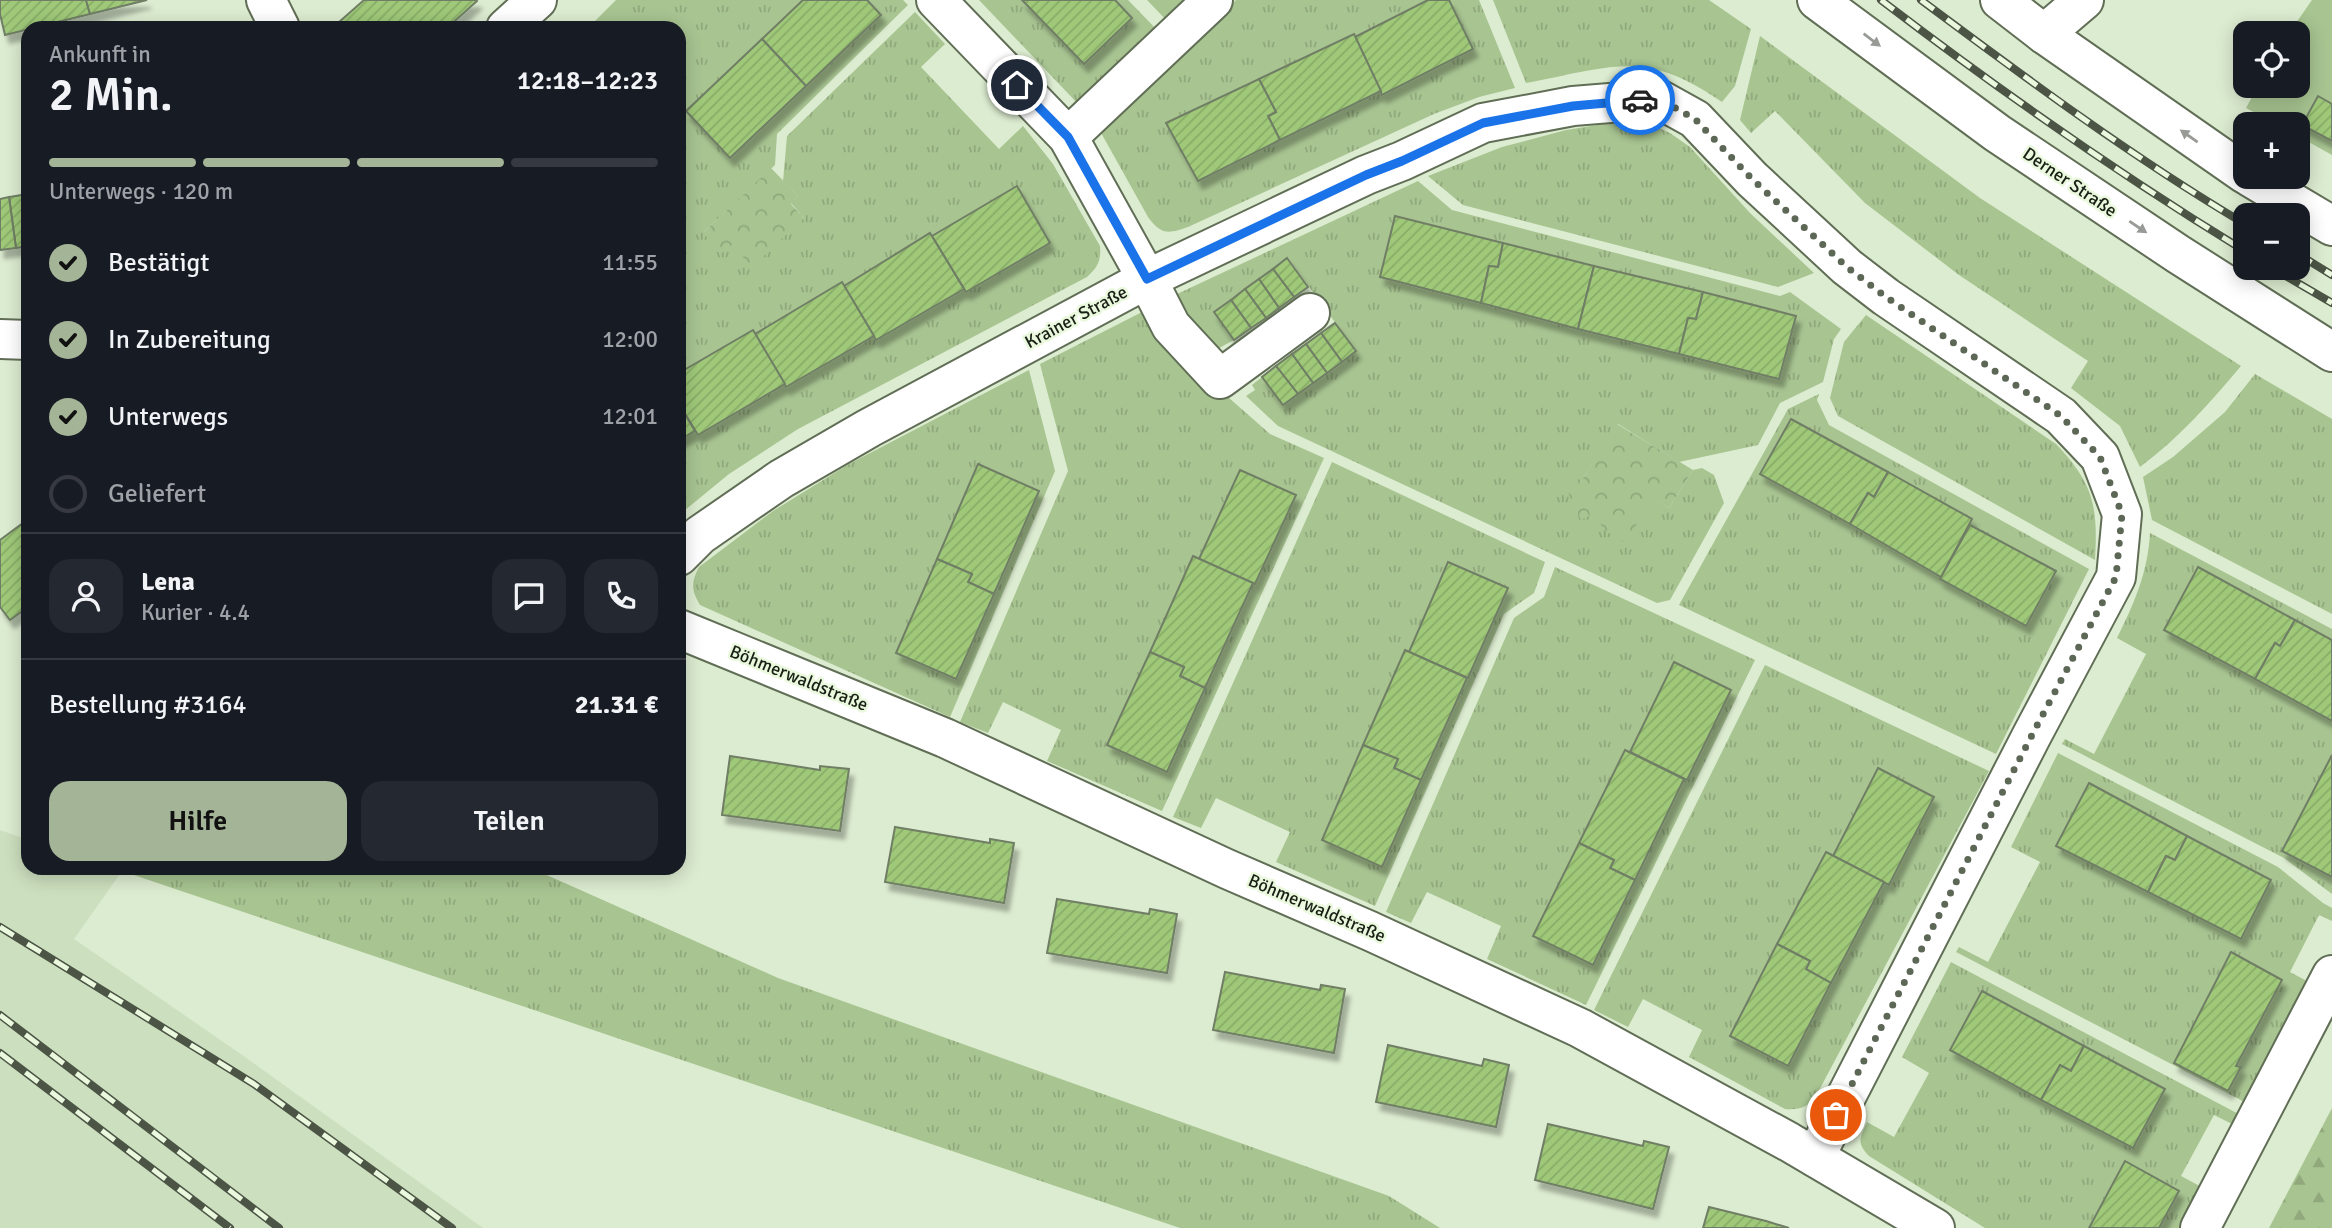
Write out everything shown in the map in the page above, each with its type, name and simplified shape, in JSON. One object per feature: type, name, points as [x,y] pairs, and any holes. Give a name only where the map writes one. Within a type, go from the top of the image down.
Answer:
[{"type":"street","points":[[266,0],[276,21]]},
{"type":"street","points":[[514,21],[537,0]]},
{"type":"street","points":[[936,0],[1068,137],[1171,326],[1220,379],[1310,313]]},
{"type":"street","points":[[1068,137],[1213,0]]},
{"type":"street","name":"Derner Straße","points":[[1817,0],[1997,133],[2332,352]]},
{"type":"street","points":[[2000,0],[2044,34],[2233,166]]},
{"type":"street","points":[[2044,34],[2084,0]]},
{"type":"street","name":"Krainer Straße","points":[[686,549],[700,535],[803,466],[869,428],[1147,279],[1366,175],[1483,123],[1573,106],[1659,99],[1695,119],[1752,179],[1847,267],[1886,297],[2061,416],[2100,457],[2122,514],[2116,577],[1815,1157]]},
{"type":"street","points":[[2270,189],[2332,226]]},
{"type":"street","points":[[0,339],[21,340]]},
{"type":"street","name":"Böhmerwaldstraße","points":[[686,632],[945,738],[1580,1028],[1815,1157],[1935,1228]]},
{"type":"street","points":[[2200,1228],[2332,975]]},
{"type":"shaded area","points":[[0,830],[21,838],[21,875],[119,875],[74,939],[245,1057],[483,1228],[0,1228]]},
{"type":"green space","points":[[616,0],[903,0],[908,5],[777,134],[775,165],[704,232],[731,244],[804,218],[791,203],[798,196],[783,181],[787,136],[915,12],[945,44],[921,67],[999,149],[1023,126],[1053,164],[1100,246],[1096,267],[1087,277],[798,429],[729,474],[686,509],[686,21],[595,21]]},
{"type":"green space","points":[[979,0],[1128,0],[1161,34],[1080,106]]},
{"type":"green space","points":[[1147,0],[1195,0],[1170,24]]},
{"type":"green space","points":[[1236,0],[1479,0],[1515,88],[1479,97],[1434,114],[1188,227],[1175,231],[1161,230],[1148,217],[1100,131]]},
{"type":"green space","points":[[1493,0],[1709,0],[1751,29],[1735,86],[1722,102],[1678,77],[1635,66],[1604,68],[1526,83]]},
{"type":"green space","points":[[2312,0],[2332,0],[2332,155],[2310,143],[2310,112],[2254,112],[2246,108],[2251,98],[2310,98],[2310,21],[2297,21]]},
{"type":"green space","points":[[1760,36],[1980,198],[2241,366],[2194,420],[2140,467],[2120,426],[2071,388],[2088,361],[1959,275],[1865,203],[1775,111],[1751,133],[1740,120]]},
{"type":"green space","points":[[1610,123],[1651,124],[1690,147],[1750,213],[1814,273],[1778,287],[1463,205],[1428,176],[1502,147],[1566,130]]},
{"type":"green space","points":[[771,168],[798,196],[791,204],[804,218],[752,267],[732,245],[722,253],[703,233]]},
{"type":"green space","points":[[1418,181],[1452,210],[1780,296],[1790,292],[1841,329],[1834,339],[1823,382],[1780,403],[1758,445],[1679,462],[1618,424],[1580,483],[1595,512],[1654,499],[1669,508],[1693,470],[1702,468],[1714,475],[1724,503],[1670,600],[1657,603],[1278,426],[1246,396],[1255,390],[1252,385],[1262,377],[1283,405],[1356,351],[1288,258],[1214,311],[1234,340],[1210,353],[1175,295]]},
{"type":"green space","points":[[1142,312],[1167,331],[1195,368],[1270,434],[1324,458],[1162,811],[1047,761],[1061,730],[1003,702],[988,733],[960,722],[1068,471],[1040,364]]},
{"type":"green space","points":[[1866,315],[2056,444],[2079,472],[2091,497],[2096,525],[2095,560],[1838,416],[1830,398],[1844,342]]},
{"type":"green space","points":[[1029,370],[1055,471],[950,717],[700,605],[693,586],[699,567],[773,511],[849,464]]},
{"type":"green space","points":[[2255,374],[2332,419],[2332,614],[2152,520],[2143,477],[2173,457],[2225,412]]},
{"type":"green space","points":[[1819,394],[1817,400],[1829,425],[2089,569],[1996,754],[1679,605],[1788,409]]},
{"type":"green space","points":[[1617,424],[1693,470],[1669,508],[1653,499],[1625,543],[1603,529],[1595,513],[1581,520],[1567,490],[1580,483]]},
{"type":"green space","points":[[1332,462],[1545,562],[1534,593],[1504,614],[1375,906],[1276,862],[1290,832],[1216,798],[1201,828],[1173,817]]},
{"type":"green space","points":[[2150,533],[2332,629],[2332,894],[2284,858],[2062,744],[2065,739],[2094,754],[2146,654],[2117,638],[2139,587]]},
{"type":"green space","points":[[1555,567],[1755,660],[1586,1005],[1487,959],[1501,926],[1427,892],[1411,923],[1386,912],[1514,618],[1544,597]]},
{"type":"green space","points":[[1765,665],[1989,771],[1816,1096],[1806,1106],[1795,1109],[1785,1109],[1689,1057],[1702,1030],[1643,999],[1628,1027],[1594,1010]]},
{"type":"green space","points":[[2058,753],[2278,867],[2332,908],[2332,921],[2319,915],[2290,972],[2318,987],[2254,1107],[1956,952],[1959,947],[1988,962],[2040,862],[2011,847]]},
{"type":"green space","points":[[134,875],[547,875],[778,978],[1389,1196],[1440,1228],[1180,1228]]},
{"type":"green space","points":[[1951,962],[2248,1119],[2242,1129],[2214,1115],[2181,1176],[2209,1191],[2190,1228],[1985,1228],[1869,1156],[1860,1140],[1867,1122],[1894,1137],[1929,1073],[1902,1057]]},
{"type":"green space","points":[[2332,1108],[2332,1228],[2269,1228]]},
{"type":"building","points":[[0,0],[86,0],[90,14],[62,21],[21,21],[21,31],[5,35]]},
{"type":"building","points":[[86,0],[147,0],[90,14]]},
{"type":"building","points":[[364,0],[477,1],[455,21],[340,21]]},
{"type":"building","points":[[803,0],[867,0],[881,15],[806,86],[762,39]]},
{"type":"building","points":[[1022,0],[1115,0],[1132,18],[1084,64]]},
{"type":"building","points":[[1428,0],[1449,0],[1473,49],[1382,95],[1355,37]]},
{"type":"building","points":[[1354,34],[1381,91],[1280,140],[1268,116],[1276,112],[1259,79]]},
{"type":"building","points":[[762,39],[806,86],[730,158],[686,111]]},
{"type":"building","points":[[1259,79],[1276,112],[1268,116],[1280,140],[1198,181],[1166,123]]},
{"type":"building","points":[[2318,96],[2332,104],[2332,141],[2310,129],[2309,112]]},
{"type":"building","points":[[1017,186],[1050,243],[966,292],[932,236]]},
{"type":"building","points":[[21,195],[21,247],[16,248],[9,197]]},
{"type":"building","points":[[9,197],[16,248],[0,250],[0,199]]},
{"type":"building","points":[[1395,216],[1503,243],[1498,267],[1489,266],[1481,303],[1380,277]]},
{"type":"building","points":[[930,233],[964,289],[876,340],[844,286]]},
{"type":"building","points":[[1503,243],[1594,266],[1578,329],[1481,303],[1489,266],[1498,267]]},
{"type":"building","points":[[1287,258],[1308,287],[1294,297],[1273,269]]},
{"type":"building","points":[[1594,266],[1703,292],[1696,319],[1688,318],[1679,354],[1578,329]]},
{"type":"building","points":[[1273,269],[1294,297],[1279,308],[1259,279]]},
{"type":"building","points":[[1259,279],[1279,308],[1266,318],[1245,289]]},
{"type":"building","points":[[842,282],[874,336],[786,387],[755,334]]},
{"type":"building","points":[[1245,289],[1266,318],[1251,328],[1231,300]]},
{"type":"building","points":[[1703,292],[1796,316],[1779,379],[1679,354],[1688,318],[1696,319]]},
{"type":"building","points":[[1231,300],[1251,328],[1234,340],[1214,312]]},
{"type":"building","points":[[1335,323],[1356,351],[1342,362],[1321,333]]},
{"type":"building","points":[[753,330],[785,384],[698,435],[686,415],[686,369]]},
{"type":"building","points":[[1321,333],[1342,362],[1327,373],[1306,344]]},
{"type":"building","points":[[1306,344],[1327,373],[1313,383],[1292,354]]},
{"type":"building","points":[[1292,354],[1313,383],[1298,394],[1276,366]]},
{"type":"building","points":[[1276,366],[1298,394],[1283,405],[1262,377]]},
{"type":"building","points":[[686,416],[695,431],[686,436]]},
{"type":"building","points":[[1791,419],[1888,472],[1874,497],[1868,493],[1850,524],[1760,474]]},
{"type":"building","points":[[978,464],[1039,491],[994,594],[968,582],[972,574],[937,559]]},
{"type":"building","points":[[1240,470],[1296,495],[1255,584],[1199,559]]},
{"type":"building","points":[[1888,472],[1972,519],[1941,577],[1850,524],[1868,493],[1874,497]]},
{"type":"building","points":[[21,524],[21,612],[10,620],[0,607],[0,540]]},
{"type":"building","points":[[1970,525],[2056,571],[2026,626],[1940,579]]},
{"type":"building","points":[[1193,556],[1253,583],[1205,688],[1180,676],[1184,667],[1150,652]]},
{"type":"building","points":[[937,559],[972,574],[968,582],[994,594],[956,679],[896,653]]},
{"type":"building","points":[[1448,562],[1508,588],[1468,678],[1409,652]]},
{"type":"building","points":[[2198,567],[2295,620],[2280,646],[2275,643],[2255,679],[2164,630]]},
{"type":"building","points":[[2295,620],[2332,640],[2332,721],[2255,679],[2275,643],[2280,646]]},
{"type":"building","points":[[1405,650],[1467,678],[1421,780],[1394,768],[1398,759],[1363,745]]},
{"type":"building","points":[[1150,652],[1184,667],[1180,676],[1205,688],[1167,772],[1107,745]]},
{"type":"building","points":[[1674,662],[1731,690],[1687,780],[1630,752]]},
{"type":"building","points":[[1363,745],[1398,759],[1394,768],[1421,780],[1382,867],[1322,840]]},
{"type":"building","points":[[1625,750],[1684,779],[1635,880],[1610,868],[1614,860],[1579,843]]},
{"type":"building","points":[[2332,755],[2332,877],[2282,851]]},
{"type":"building","points":[[730,756],[820,770],[820,766],[849,769],[840,831],[722,815]]},
{"type":"building","points":[[1878,768],[1934,797],[1889,885],[1833,856]]},
{"type":"building","points":[[2089,783],[2187,836],[2175,860],[2166,856],[2148,892],[2056,846]]},
{"type":"building","points":[[895,827],[990,843],[990,839],[1014,843],[1004,903],[885,882]]},
{"type":"building","points":[[2187,836],[2271,880],[2241,939],[2148,892],[2166,856],[2175,860]]},
{"type":"building","points":[[1579,843],[1614,860],[1610,868],[1635,880],[1593,965],[1533,936]]},
{"type":"building","points":[[1826,852],[1884,882],[1831,983],[1806,969],[1810,961],[1777,944]]},
{"type":"building","points":[[1057,899],[1149,914],[1150,909],[1177,914],[1167,973],[1047,953]]},
{"type":"building","points":[[1777,944],[1810,961],[1806,969],[1831,983],[1788,1066],[1730,1036]]},
{"type":"building","points":[[2231,952],[2282,980],[2236,1066],[2241,1067],[2228,1091],[2174,1063]]},
{"type":"building","points":[[1225,972],[1320,990],[1321,985],[1345,989],[1334,1053],[1213,1030]]},
{"type":"building","points":[[1982,991],[2084,1046],[2071,1071],[2060,1065],[2041,1100],[1950,1050]]},
{"type":"building","points":[[1388,1045],[1482,1066],[1484,1059],[1509,1065],[1496,1127],[1376,1102]]},
{"type":"building","points":[[2084,1046],[2165,1089],[2133,1148],[2041,1100],[2060,1065],[2071,1071]]},
{"type":"building","points":[[1548,1124],[1643,1146],[1644,1141],[1669,1147],[1653,1209],[1535,1180]]},
{"type":"building","points":[[2125,1161],[2179,1191],[2159,1228],[2089,1228]]},
{"type":"building","points":[[1709,1207],[1766,1221],[1789,1228],[1703,1228]]},
{"type":"railway","points":[[1881,0],[2060,130],[2233,243]]},
{"type":"railway","points":[[1921,0],[2121,145],[2233,217]]},
{"type":"railway","points":[[2310,261],[2332,275]]},
{"type":"railway","points":[[2293,280],[2332,303]]},
{"type":"railway","points":[[0,927],[254,1084],[452,1228]]},
{"type":"railway","points":[[0,1015],[279,1228]]},
{"type":"railway","points":[[0,1053],[230,1228]]},
{"type":"way so far","points":[[1640,100],[1659,99],[1695,119],[1752,179],[1847,267],[1886,297],[2061,416],[2100,457],[2122,514],[2116,577],[1836,1115]]},
{"type":"route","points":[[1017,85],[1068,137],[1147,279],[1366,175],[1483,123],[1573,106],[1640,100]]}]
